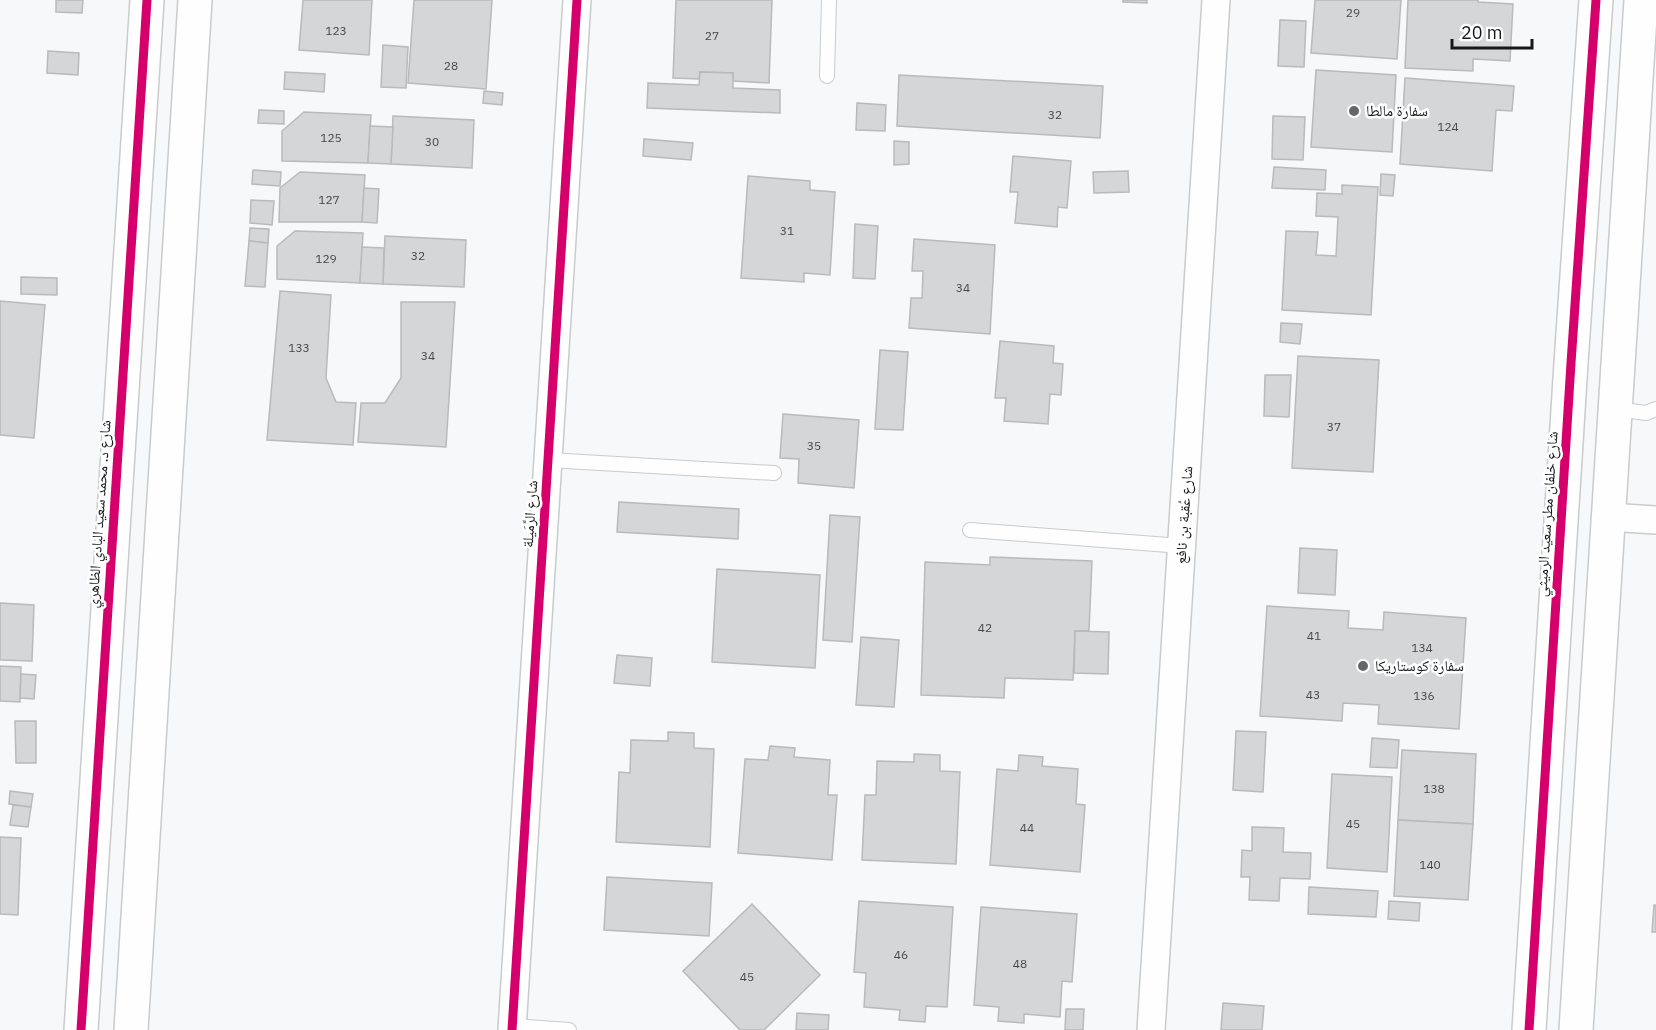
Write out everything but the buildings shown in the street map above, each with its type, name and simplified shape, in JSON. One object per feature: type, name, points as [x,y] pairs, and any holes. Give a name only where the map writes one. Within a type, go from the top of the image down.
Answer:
[{"type":"street","name":"شارع د. محمد سعيد البادي الظاهري","points":[[81,1030],[147,0]]},
{"type":"street","points":[[131,1030],[195,0]]},
{"type":"street","name":"شارع الرِّمَيلة","points":[[512,1028],[577,0]]},
{"type":"street","name":"شارع عُقبة بن نافع","points":[[1151,1030],[1216,0]]},
{"type":"street","name":"شارع خلفان مطر سعيد الرميثي","points":[[1529,1030],[1596,0]]},
{"type":"street","points":[[1576,1030],[1641,0]]},
{"type":"street","points":[[1571,363],[1580,358],[1601,358],[1611,361],[1617,368]]},
{"type":"street","points":[[1608,517],[1656,520]]},
{"type":"lane","points":[[827,76],[829,0]]},
{"type":"lane","points":[[1615,409],[1646,413],[1656,409]]},
{"type":"lane","points":[[548,460],[774,473]]},
{"type":"lane","points":[[969,530],[1182,546]]},
{"type":"lane","points":[[512,1028],[569,1030]]},
{"type":"cycle path","points":[[81,1030],[147,0]]},
{"type":"cycle path","points":[[512,1030],[577,0]]},
{"type":"cycle path","points":[[1529,1030],[1596,0]]},
{"type":"place","name":"سفارة مالطا","points":[[1354,111]]},
{"type":"place","name":"سفارة كوستاريكا","points":[[1363,666]]}]
